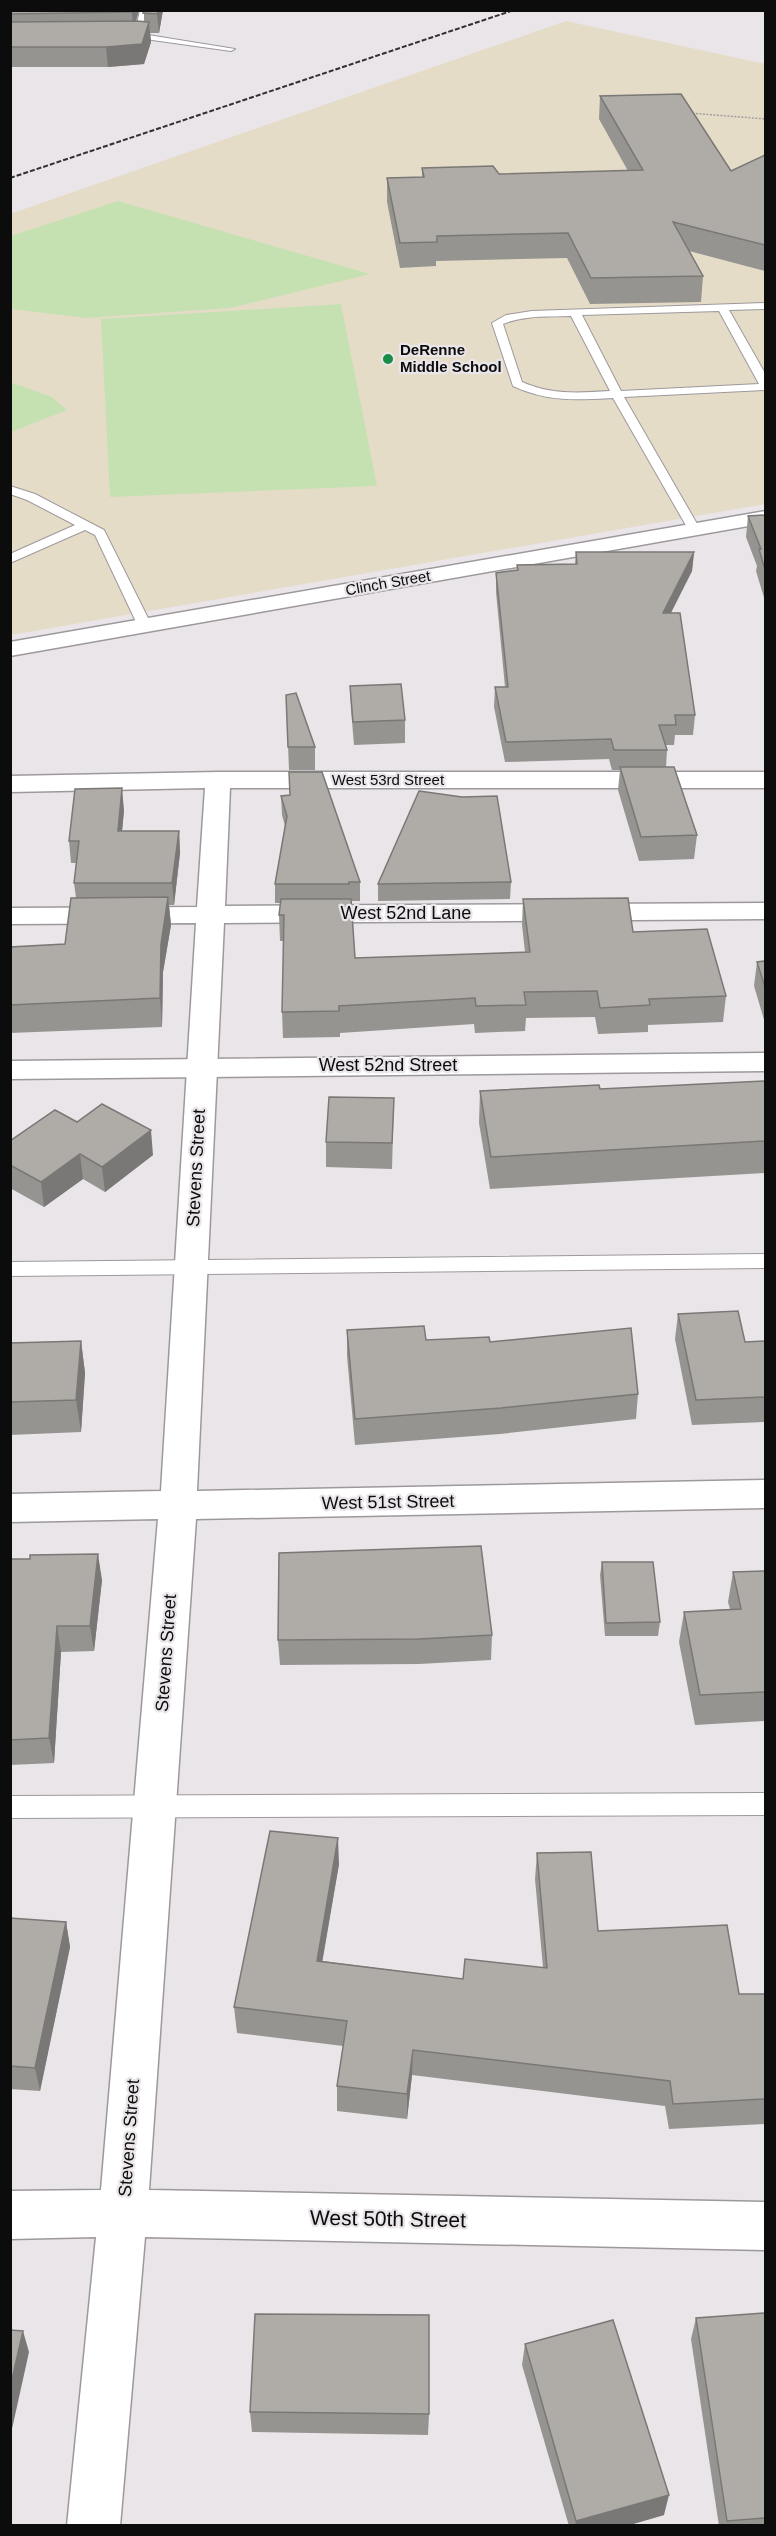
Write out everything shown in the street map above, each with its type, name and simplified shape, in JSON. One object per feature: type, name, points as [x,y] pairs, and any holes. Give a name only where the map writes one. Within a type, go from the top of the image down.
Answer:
[{"type":"street","name":"Clinch Street","points":[[10,649],[765,517]]},
{"type":"street","name":"West 53rd Street","points":[[10,784],[218,780],[765,780]]},
{"type":"street","name":"Stevens Street","points":[[93,2526],[123,2213],[178,1506],[218,780]]},
{"type":"street","name":"West 52nd Lane","points":[[10,916],[765,911]]},
{"type":"street","name":"West 52nd Street","points":[[10,1070],[765,1062]]},
{"type":"street","name":"West 51st Street","points":[[10,1508],[765,1494]]},
{"type":"street","name":"West 50th Street","points":[[10,2215],[123,2213],[765,2226]]},
{"type":"lane","points":[[138,36],[144,10]]},
{"type":"lane","points":[[117,38],[138,36],[231,49]]},
{"type":"lane","points":[[722,307],[765,387],[564,397],[537,393],[517,384],[497,323],[510,317],[575,313],[722,307],[765,306]]},
{"type":"lane","points":[[575,313],[617,394],[694,529]]},
{"type":"lane","points":[[10,490],[31,497],[100,532],[145,626]]},
{"type":"lane","points":[[10,506],[31,497]]},
{"type":"lane","points":[[10,559],[86,525]]},
{"type":"lane","points":[[10,1269],[765,1261]]},
{"type":"lane","points":[[10,1807],[765,1804]]},
{"type":"path","points":[[688,112],[765,119]]},
{"type":"shaded area","name":"DeRenne Middle School","points":[[566,21],[765,64],[765,504],[11,635],[10,214]]},
{"type":"green space","points":[[118,201],[370,274],[230,308],[86,318],[11,309],[11,236]]},
{"type":"green space","points":[[341,304],[377,486],[110,497],[101,319]]},
{"type":"green space","points":[[10,382],[52,397],[67,410],[11,432]]},
{"type":"building","points":[[10,10],[132,10],[132,12],[10,14]]},
{"type":"building","points":[[144,10],[158,10],[157,14],[143,13]]},
{"type":"building","points":[[10,22],[149,22],[142,44],[106,47],[10,47]]},
{"type":"building","points":[[681,94],[731,171],[765,155],[765,245],[673,222],[703,276],[591,278],[568,233],[437,236],[437,242],[400,243],[387,178],[424,177],[422,168],[493,166],[499,174],[643,170],[600,96]]},
{"type":"building","points":[[765,515],[765,570],[759,549],[761,549],[748,516]]},
{"type":"building","points":[[576,552],[694,552],[663,613],[680,613],[695,715],[675,715],[676,725],[659,725],[667,750],[614,750],[611,739],[506,742],[495,687],[508,687],[496,573],[518,570],[517,565],[577,564]]},
{"type":"building","points":[[401,684],[405,720],[353,722],[350,686]]},
{"type":"building","points":[[296,693],[315,747],[288,747],[286,695]]},
{"type":"building","points":[[620,767],[674,767],[697,835],[641,837]]},
{"type":"building","points":[[289,772],[322,772],[360,882],[275,884],[287,816],[281,796],[290,795]]},
{"type":"building","points":[[122,788],[118,831],[179,831],[172,883],[74,883],[79,841],[69,841],[75,789]]},
{"type":"building","points":[[419,791],[462,797],[497,796],[511,882],[378,884]]},
{"type":"building","points":[[168,897],[161,944],[160,998],[10,1005],[10,947],[65,944],[71,898]]},
{"type":"building","points":[[628,898],[633,932],[707,929],[726,996],[649,999],[650,1005],[600,1008],[597,991],[524,992],[526,1005],[476,1006],[475,998],[339,1006],[339,1011],[282,1012],[284,915],[279,915],[281,899],[351,899],[355,958],[530,952],[523,899]]},
{"type":"building","points":[[765,961],[765,987],[757,962]]},
{"type":"building","points":[[765,1081],[765,1141],[491,1157],[480,1091],[599,1085],[600,1089]]},
{"type":"building","points":[[329,1097],[394,1098],[392,1143],[326,1142]]},
{"type":"building","points":[[102,1104],[151,1130],[102,1167],[80,1154],[41,1182],[10,1165],[10,1141],[55,1110],[77,1122]]},
{"type":"building","points":[[738,1311],[745,1342],[765,1341],[765,1397],[696,1400],[678,1314]]},
{"type":"building","points":[[424,1326],[426,1340],[489,1337],[490,1342],[631,1328],[638,1394],[501,1408],[355,1419],[347,1330]]},
{"type":"building","points":[[81,1341],[76,1400],[10,1402],[10,1343]]},
{"type":"building","points":[[481,1546],[492,1635],[419,1639],[278,1640],[279,1553]]},
{"type":"building","points":[[98,1554],[90,1626],[57,1626],[49,1738],[10,1740],[10,1559],[30,1559],[30,1555]]},
{"type":"building","points":[[602,1562],[653,1562],[660,1622],[606,1623]]},
{"type":"building","points":[[765,1571],[765,1692],[700,1695],[684,1612],[741,1609],[733,1572]]},
{"type":"building","points":[[270,1831],[338,1838],[317,1961],[463,1979],[465,1959],[547,1968],[537,1853],[591,1852],[598,1931],[727,1925],[739,1994],[765,1994],[765,2099],[673,2104],[670,2081],[413,2050],[407,2094],[337,2086],[347,2021],[234,2007]]},
{"type":"building","points":[[10,1918],[66,1922],[35,2068],[10,2066]]},
{"type":"building","points":[[765,2313],[765,2518],[727,2521],[696,2318]]},
{"type":"building","points":[[255,2314],[429,2315],[429,2414],[250,2412]]},
{"type":"building","points":[[613,2320],[669,2495],[576,2521],[525,2344]]},
{"type":"building","points":[[10,2330],[23,2331],[10,2388]]},
{"type":"railway","points":[[10,178],[514,10]]},
{"type":"place","name":"DeRenne Middle School","points":[[388,359]]}]
